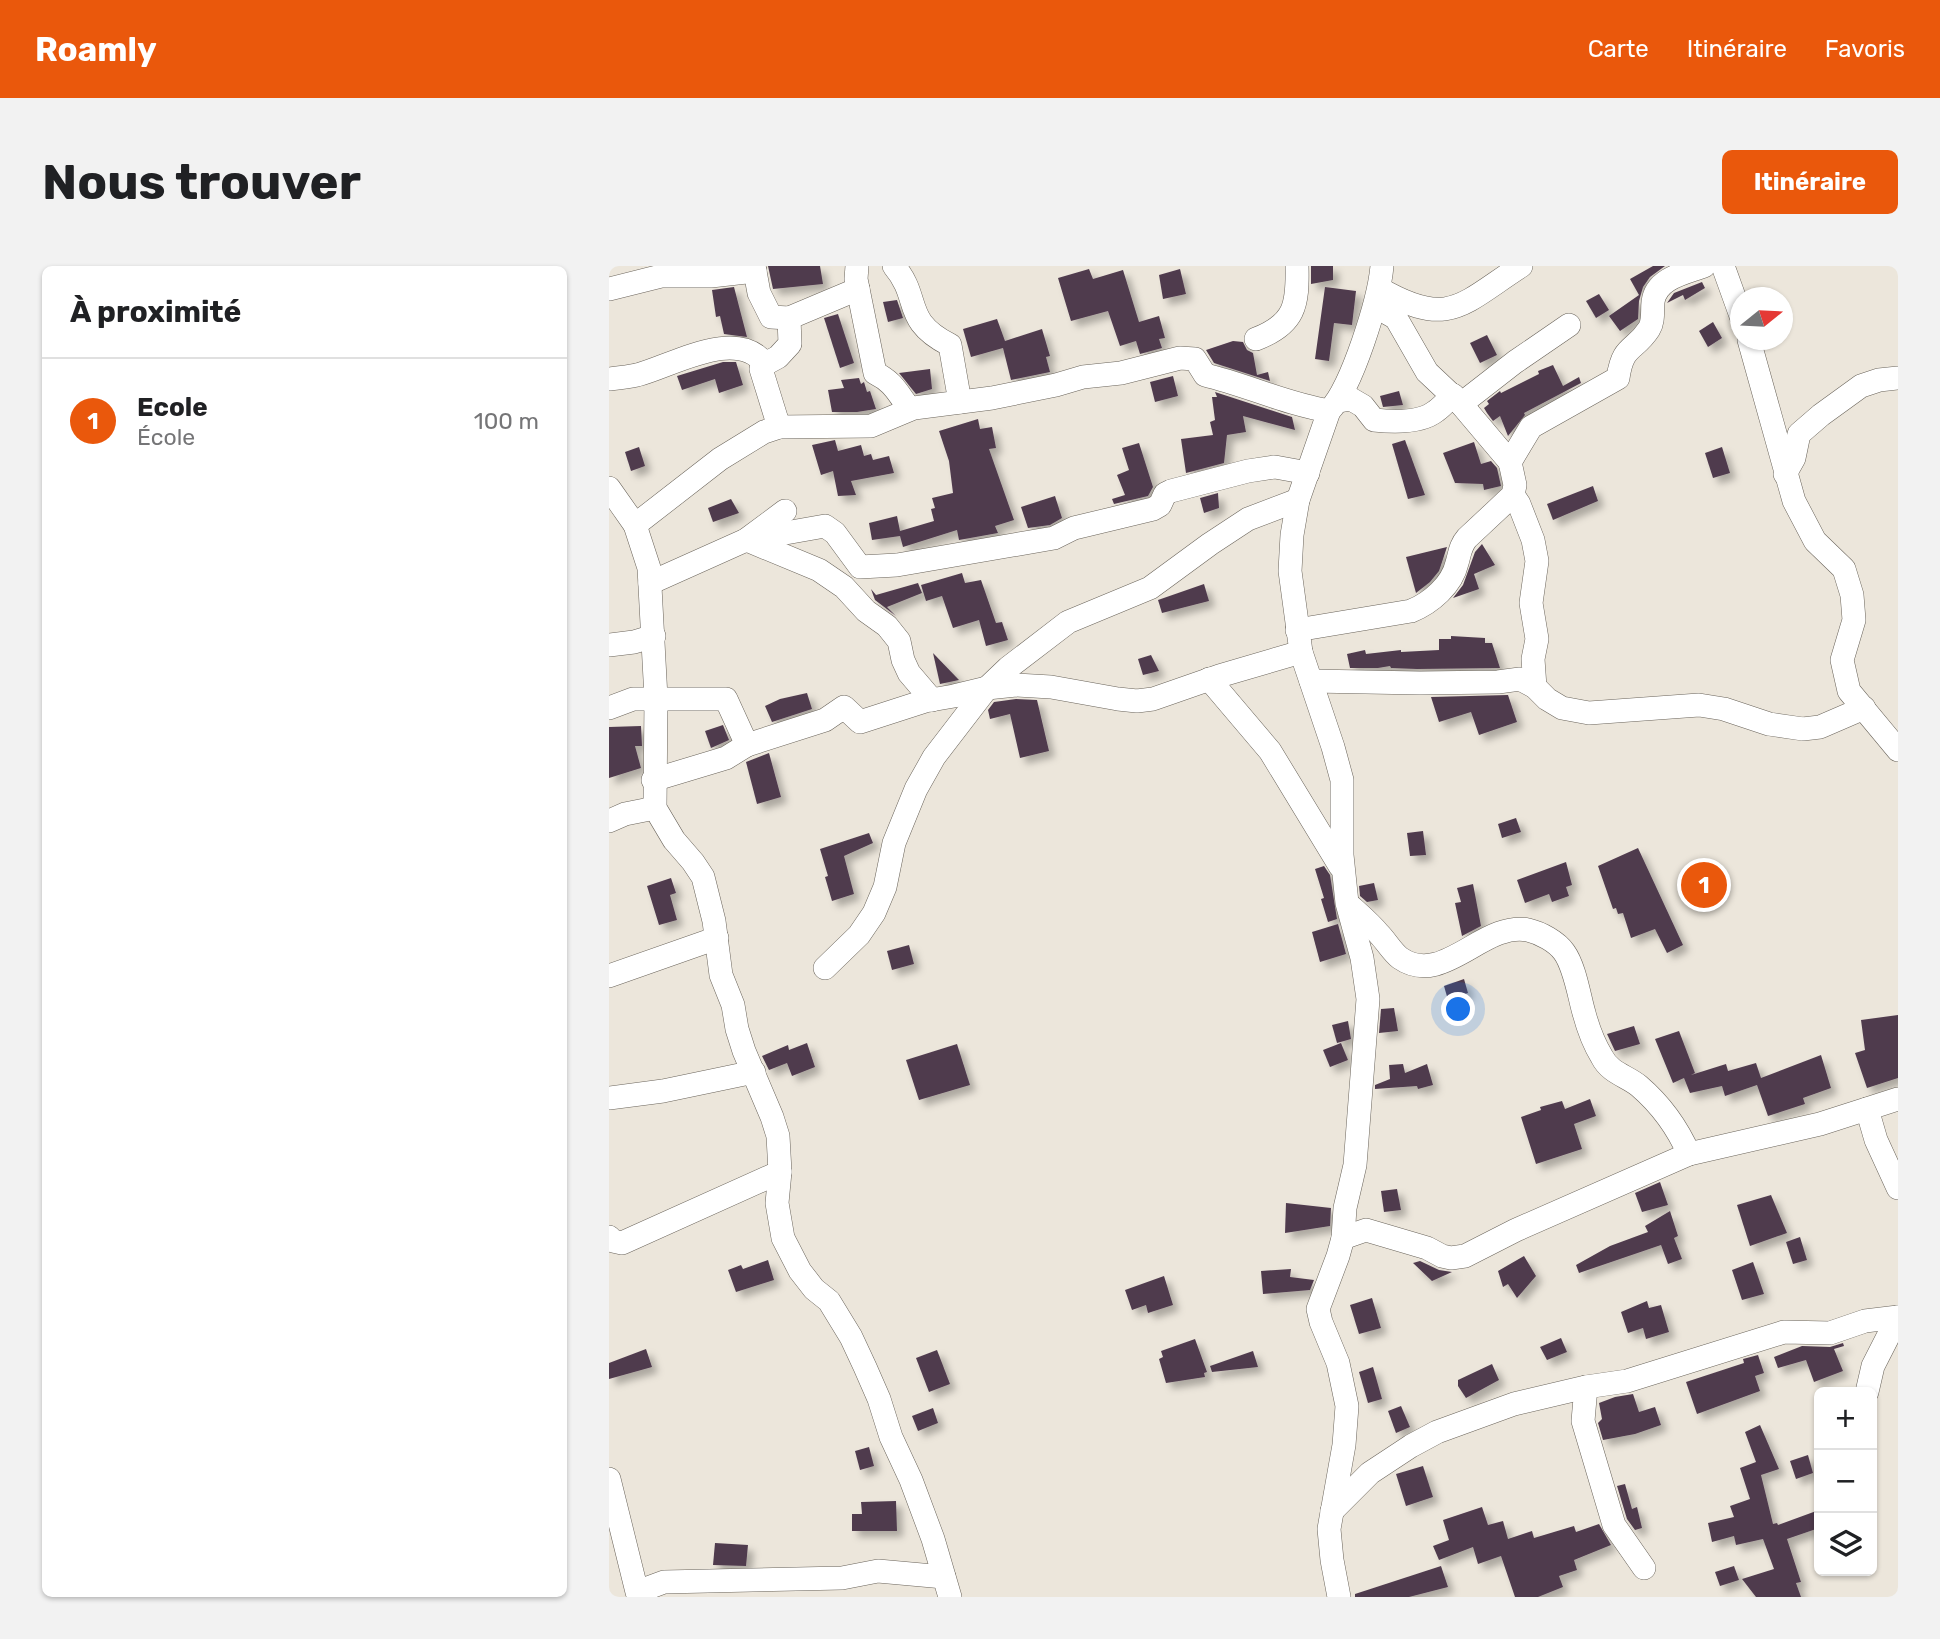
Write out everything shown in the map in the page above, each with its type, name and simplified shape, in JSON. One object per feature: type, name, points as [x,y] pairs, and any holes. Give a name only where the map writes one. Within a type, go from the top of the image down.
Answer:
[{"type":"street","points":[[894,266],[905,280],[917,320],[934,337],[950,345],[960,402]]},
{"type":"street","points":[[1256,339],[1276,330],[1289,319],[1295,300],[1297,266]]},
{"type":"street","points":[[1339,1597],[1329,1529],[1344,1445],[1347,1406],[1338,1363],[1318,1309],[1343,1238],[1345,1208],[1355,1165],[1368,999],[1362,958],[1347,903],[1342,780],[1299,641],[1290,570],[1298,500],[1377,298],[1382,266]]},
{"type":"street","points":[[1377,298],[1440,311],[1473,298],[1521,266]]},
{"type":"street","points":[[1510,462],[1531,427],[1618,378],[1623,356],[1652,325],[1657,290],[1668,281],[1704,266]]},
{"type":"street","points":[[1723,266],[1731,287]]},
{"type":"street","points":[[609,289],[661,276],[711,276],[754,268],[759,293],[771,317],[789,318],[858,277],[875,373],[895,385],[910,409]]},
{"type":"street","points":[[653,780],[726,758],[747,745],[825,719],[844,707],[860,722],[932,699],[1016,685],[1051,687],[1137,701],[1153,699],[1299,641],[1420,607],[1435,596],[1449,580],[1457,564],[1461,545],[1513,495],[1515,485],[1510,462],[1457,400],[1427,372],[1396,318],[1377,298]]},
{"type":"street","points":[[779,428],[761,369],[790,344],[789,318]]},
{"type":"street","points":[[635,525],[720,459],[764,432],[779,428],[871,426],[910,409],[1044,387],[1083,377],[1121,373],[1180,358],[1195,359],[1205,374],[1302,407],[1334,406],[1351,399],[1363,406],[1374,421],[1412,419],[1434,414],[1569,325]]},
{"type":"street","points":[[609,379],[636,375],[710,351],[732,348],[748,349],[765,364]]},
{"type":"street","points":[[1752,350],[1794,501],[1815,541],[1844,569],[1852,595],[1854,620],[1842,660],[1849,691],[1898,750]]},
{"type":"street","points":[[1785,474],[1794,458],[1799,434],[1821,415],[1861,386],[1898,378]]},
{"type":"street","points":[[746,540],[825,526],[835,533],[860,566],[897,565],[1054,538],[1084,525],[1156,507],[1165,494],[1177,489],[1248,471],[1275,467],[1308,473]]},
{"type":"street","points":[[609,488],[635,525],[649,568],[654,636],[644,699],[655,808],[674,840],[703,877],[717,938],[721,975],[733,1005],[737,1029],[778,1136],[779,1223],[788,1251],[814,1289],[828,1301],[851,1337],[880,1399],[891,1437],[911,1480],[933,1539],[947,1587],[878,1571],[842,1578],[664,1582],[637,1592],[609,1479]]},
{"type":"street","points":[[1513,495],[1533,540],[1537,561],[1531,603],[1537,639],[1533,659],[1535,687]]},
{"type":"street","points":[[825,968],[859,934],[874,913],[885,887],[894,843],[916,789],[935,757],[987,688],[1008,667],[1068,622],[1150,587],[1248,519],[1298,500]]},
{"type":"street","points":[[650,583],[746,540],[785,512]]},
{"type":"street","points":[[746,540],[819,570],[844,587],[866,611],[887,626],[899,641],[909,673],[932,699]]},
{"type":"street","points":[[609,645],[654,636]]},
{"type":"street","points":[[1209,679],[1270,751],[1344,871]]},
{"type":"street","points":[[1311,681],[1420,683],[1498,682],[1520,679],[1562,708],[1589,713],[1699,705],[1724,709],[1769,724],[1804,729],[1820,727],[1864,708]]},
{"type":"street","points":[[609,690],[616,698],[679,701],[726,699],[747,745]]},
{"type":"street","points":[[609,708],[644,699]]},
{"type":"street","points":[[609,821],[625,814],[655,808]]},
{"type":"street","points":[[1347,903],[1379,933],[1399,957],[1419,967],[1436,965],[1511,930],[1528,930],[1545,936],[1565,953],[1593,1040],[1603,1061],[1619,1076],[1638,1084],[1673,1124],[1689,1154]]},
{"type":"street","points":[[609,976],[717,938]]},
{"type":"street","points":[[609,1098],[663,1091],[754,1072]]},
{"type":"street","points":[[1343,1238],[1366,1230],[1427,1248],[1442,1256],[1465,1256],[1516,1230],[1689,1154],[1820,1124],[1898,1099]]},
{"type":"street","points":[[1867,1109],[1876,1140],[1898,1188]]},
{"type":"street","points":[[609,1237],[622,1243],[780,1172]]},
{"type":"street","points":[[1332,1511],[1370,1474],[1437,1432],[1514,1404],[1586,1387],[1627,1381],[1784,1332],[1830,1333],[1865,1321],[1898,1317]]},
{"type":"street","points":[[1868,1387],[1873,1366],[1898,1317]]},
{"type":"street","points":[[1586,1387],[1583,1421],[1614,1525],[1644,1568]]},
{"type":"building","points":[[768,266],[820,266],[823,284],[773,289]]},
{"type":"building","points":[[1311,266],[1333,266],[1333,280],[1311,284]]},
{"type":"building","points":[[1653,266],[1665,266],[1650,277],[1643,287],[1638,319],[1620,331],[1609,316],[1639,295],[1630,279]]},
{"type":"building","points":[[1089,269],[1093,279],[1123,270],[1139,322],[1159,316],[1165,338],[1159,339],[1162,348],[1140,354],[1136,341],[1120,346],[1108,311],[1071,321],[1058,278]]},
{"type":"building","points":[[1180,269],[1186,294],[1163,299],[1159,275]]},
{"type":"building","points":[[1702,282],[1705,288],[1685,300],[1683,295],[1667,303],[1674,293]]},
{"type":"building","points":[[734,287],[747,337],[724,334],[720,316],[716,317],[712,290]]},
{"type":"building","points":[[1325,287],[1356,291],[1352,325],[1334,323],[1329,361],[1315,359]]},
{"type":"building","points":[[1599,294],[1609,310],[1596,318],[1586,301]]},
{"type":"building","points":[[897,300],[903,318],[888,322],[883,302]]},
{"type":"building","points":[[838,314],[854,363],[840,368],[824,318]]},
{"type":"building","points":[[997,319],[1005,341],[1042,329],[1050,356],[1046,357],[1050,372],[1011,380],[1003,348],[971,357],[963,329]]},
{"type":"building","points":[[1713,322],[1722,338],[1708,347],[1699,331]]},
{"type":"building","points":[[1487,335],[1497,355],[1480,363],[1470,343]]},
{"type":"building","points":[[1233,341],[1243,342],[1247,350],[1253,353],[1257,375],[1268,372],[1270,381],[1214,363],[1206,350]]},
{"type":"building","points":[[723,362],[736,362],[743,385],[719,393],[715,379],[682,390],[677,376]]},
{"type":"building","points":[[1553,365],[1563,386],[1579,377],[1581,383],[1524,413],[1508,436],[1500,416],[1493,421],[1484,408],[1489,404],[1487,401],[1500,391],[1501,393]]},
{"type":"building","points":[[930,369],[932,389],[916,394],[899,373]]},
{"type":"building","points":[[1173,376],[1178,396],[1155,402],[1150,382]]},
{"type":"building","points":[[859,378],[861,384],[864,382],[867,392],[870,391],[876,409],[832,412],[828,390],[844,388],[841,380]]},
{"type":"building","points":[[1399,391],[1403,405],[1383,407],[1380,396]]},
{"type":"building","points":[[1215,392],[1292,417],[1295,430],[1243,416],[1246,432],[1227,435],[1224,463],[1186,473],[1181,439],[1213,435],[1210,422],[1215,420],[1212,397],[1217,397]]},
{"type":"building","points":[[978,419],[980,429],[992,427],[996,448],[989,449],[1014,520],[995,526],[998,533],[959,540],[957,530],[903,547],[900,536],[872,540],[869,523],[897,516],[900,531],[934,521],[931,509],[935,508],[932,498],[953,493],[949,461],[939,431]]},
{"type":"building","points":[[835,440],[838,451],[861,445],[864,456],[871,454],[873,460],[889,456],[894,473],[851,481],[856,495],[838,496],[833,471],[821,475],[812,445]]},
{"type":"building","points":[[1405,440],[1425,495],[1408,499],[1392,444]]},
{"type":"building","points":[[1474,442],[1481,464],[1491,461],[1497,468],[1501,486],[1484,490],[1483,484],[1455,483],[1443,453]]},
{"type":"building","points":[[1139,443],[1153,487],[1148,496],[1114,504],[1112,499],[1125,495],[1117,475],[1129,470],[1122,448]]},
{"type":"building","points":[[639,447],[645,466],[631,471],[625,452]]},
{"type":"building","points":[[1722,447],[1730,473],[1713,478],[1705,453]]},
{"type":"building","points":[[1593,486],[1598,501],[1553,520],[1547,504]]},
{"type":"building","points":[[1218,493],[1219,508],[1204,513],[1200,498]]},
{"type":"building","points":[[1055,496],[1062,518],[1050,525],[1028,528],[1021,507]]},
{"type":"building","points":[[731,499],[739,513],[713,522],[708,508]]},
{"type":"building","points":[[1482,544],[1495,565],[1474,574],[1479,589],[1453,598],[1463,585],[1475,552]]},
{"type":"building","points":[[1447,547],[1439,571],[1416,593],[1406,557]]},
{"type":"building","points":[[962,573],[965,583],[981,580],[996,623],[1002,622],[1008,640],[986,646],[979,620],[953,628],[942,596],[926,601],[921,585]]},
{"type":"building","points":[[918,583],[922,593],[887,607],[896,616],[875,600],[871,589],[876,595]]},
{"type":"building","points":[[1204,584],[1209,601],[1162,613],[1158,600]]},
{"type":"building","points":[[1451,636],[1485,638],[1485,643],[1492,643],[1500,668],[1350,668],[1347,654],[1365,650],[1366,654],[1439,650],[1439,639],[1451,639]]},
{"type":"building","points":[[933,653],[959,680],[940,684]]},
{"type":"building","points":[[1151,655],[1159,671],[1143,675],[1138,659]]},
{"type":"building","points":[[807,693],[812,709],[772,722],[765,706],[780,699]]},
{"type":"building","points":[[1508,695],[1517,722],[1479,735],[1471,712],[1439,722],[1431,697]]},
{"type":"building","points":[[1037,700],[1049,751],[1020,758],[1010,714],[990,719],[988,710],[994,702]]},
{"type":"building","points":[[723,725],[729,740],[711,748],[705,731]]},
{"type":"building","points":[[641,726],[642,746],[635,746],[641,768],[609,778],[609,727]]},
{"type":"building","points":[[769,753],[781,797],[757,804],[746,762]]},
{"type":"building","points":[[1516,818],[1521,832],[1502,838],[1498,824]]},
{"type":"building","points":[[1423,831],[1426,855],[1410,856],[1407,833]]},
{"type":"building","points":[[869,833],[873,843],[844,856],[854,894],[832,901],[820,849]]},
{"type":"building","points":[[1638,848],[1683,945],[1667,953],[1655,929],[1631,938],[1623,913],[1618,914],[1616,908],[1613,909],[1598,866]]},
{"type":"building","points":[[1566,862],[1572,885],[1566,887],[1569,896],[1552,902],[1549,894],[1525,903],[1517,880]]},
{"type":"building","points":[[1324,866],[1330,875],[1337,919],[1328,922],[1315,869]]},
{"type":"building","points":[[671,878],[676,893],[670,895],[677,920],[659,925],[647,886]]},
{"type":"building","points":[[1374,883],[1378,900],[1367,902],[1360,896],[1359,886]]},
{"type":"building","points":[[1473,884],[1481,926],[1462,936],[1455,903],[1461,902],[1457,888]]},
{"type":"building","points":[[1338,924],[1346,954],[1320,962],[1312,932]]},
{"type":"building","points":[[909,945],[914,964],[892,970],[887,951]]},
{"type":"building","points":[[1464,979],[1468,993],[1448,1000],[1444,986]]},
{"type":"building","points":[[1394,1008],[1398,1031],[1379,1033],[1381,1009]]},
{"type":"building","points":[[1898,1015],[1898,1078],[1867,1088],[1855,1053],[1865,1050],[1861,1020]]},
{"type":"building","points":[[1348,1021],[1351,1039],[1337,1043],[1332,1025]]},
{"type":"building","points":[[1634,1026],[1640,1044],[1615,1051],[1607,1034]]},
{"type":"building","points":[[1679,1031],[1695,1073],[1691,1075],[1726,1064],[1728,1071],[1756,1063],[1761,1078],[1821,1055],[1831,1088],[1803,1098],[1805,1104],[1768,1116],[1757,1085],[1725,1096],[1722,1086],[1690,1093],[1684,1078],[1673,1083],[1655,1039]]},
{"type":"building","points":[[807,1043],[815,1067],[792,1076],[787,1063],[769,1070],[762,1056],[788,1045],[789,1050]]},
{"type":"building","points":[[1341,1043],[1348,1060],[1330,1067],[1323,1050]]},
{"type":"building","points":[[957,1044],[970,1085],[919,1100],[906,1060]]},
{"type":"building","points":[[1403,1064],[1405,1073],[1427,1064],[1433,1085],[1418,1089],[1417,1086],[1375,1089],[1375,1085],[1390,1079],[1389,1065]]},
{"type":"building","points":[[1590,1099],[1596,1116],[1574,1124],[1582,1149],[1536,1164],[1521,1117],[1541,1110],[1540,1107],[1562,1101],[1565,1109]]},
{"type":"building","points":[[1660,1182],[1668,1205],[1642,1212],[1635,1193]]},
{"type":"building","points":[[1397,1189],[1401,1210],[1384,1212],[1381,1191]]},
{"type":"building","points":[[1771,1195],[1787,1233],[1750,1246],[1737,1205]]},
{"type":"building","points":[[1286,1203],[1331,1208],[1330,1226],[1285,1233]]},
{"type":"building","points":[[1670,1211],[1678,1236],[1674,1238],[1682,1259],[1668,1264],[1661,1245],[1579,1273],[1576,1265],[1610,1246],[1648,1232],[1645,1226]]},
{"type":"building","points":[[1800,1237],[1807,1260],[1793,1264],[1786,1242]]},
{"type":"building","points":[[1524,1256],[1536,1276],[1517,1298],[1508,1284],[1503,1287],[1498,1271]]},
{"type":"building","points":[[768,1260],[774,1280],[736,1292],[728,1270],[741,1265],[743,1269]]},
{"type":"building","points":[[1420,1261],[1439,1270],[1452,1272],[1432,1281],[1413,1263]]},
{"type":"building","points":[[1753,1262],[1764,1294],[1742,1300],[1732,1270]]},
{"type":"building","points":[[1291,1269],[1290,1277],[1314,1280],[1310,1290],[1263,1294],[1261,1271]]},
{"type":"building","points":[[1164,1276],[1173,1305],[1148,1313],[1146,1305],[1132,1310],[1125,1290]]},
{"type":"building","points":[[1372,1298],[1381,1328],[1359,1334],[1350,1305]]},
{"type":"building","points":[[1647,1301],[1649,1308],[1661,1305],[1669,1332],[1646,1339],[1643,1328],[1628,1333],[1621,1312]]},
{"type":"building","points":[[1561,1338],[1567,1352],[1547,1360],[1540,1347]]},
{"type":"building","points":[[1195,1339],[1207,1372],[1204,1373],[1205,1377],[1166,1383],[1159,1359],[1163,1357],[1161,1351]]},
{"type":"building","points":[[1843,1343],[1844,1346],[1834,1349],[1843,1371],[1814,1382],[1806,1360],[1778,1368],[1774,1357],[1802,1346],[1830,1347]]},
{"type":"building","points":[[646,1349],[652,1367],[609,1379],[609,1363]]},
{"type":"building","points":[[937,1350],[950,1384],[929,1392],[916,1358]]},
{"type":"building","points":[[1253,1351],[1258,1367],[1212,1372],[1210,1366]]},
{"type":"building","points":[[1758,1355],[1764,1373],[1755,1376],[1760,1391],[1697,1414],[1686,1382],[1744,1363],[1743,1359]]},
{"type":"building","points":[[1492,1364],[1499,1380],[1466,1398],[1458,1386],[1458,1380]]},
{"type":"building","points":[[1373,1367],[1382,1399],[1368,1403],[1359,1372]]},
{"type":"building","points":[[1633,1394],[1639,1412],[1655,1407],[1661,1425],[1635,1434],[1603,1440],[1598,1423],[1602,1419],[1599,1403]]},
{"type":"building","points":[[1401,1406],[1410,1427],[1396,1433],[1388,1411]]},
{"type":"building","points":[[933,1408],[938,1423],[918,1431],[912,1416]]},
{"type":"building","points":[[1760,1425],[1779,1469],[1761,1475],[1773,1524],[1778,1525],[1814,1512],[1814,1530],[1787,1539],[1801,1582],[1796,1583],[1801,1597],[1756,1597],[1742,1579],[1774,1569],[1763,1539],[1736,1545],[1734,1536],[1712,1542],[1708,1523],[1734,1517],[1730,1506],[1750,1499],[1740,1468],[1756,1462],[1745,1432]]},
{"type":"building","points":[[869,1447],[874,1466],[860,1470],[855,1451]]},
{"type":"building","points":[[1808,1455],[1813,1473],[1796,1479],[1790,1461]]},
{"type":"building","points":[[1423,1466],[1433,1497],[1406,1506],[1396,1474]]},
{"type":"building","points":[[1625,1484],[1632,1509],[1637,1507],[1642,1528],[1635,1530],[1627,1519],[1617,1486]]},
{"type":"building","points":[[896,1501],[897,1531],[852,1531],[852,1514],[862,1514],[861,1502]]},
{"type":"building","points":[[1482,1507],[1488,1525],[1503,1521],[1508,1539],[1532,1531],[1534,1538],[1574,1526],[1576,1532],[1599,1524],[1611,1545],[1574,1560],[1577,1570],[1559,1576],[1563,1587],[1538,1597],[1515,1597],[1501,1556],[1478,1564],[1473,1547],[1439,1560],[1433,1546],[1449,1540],[1443,1520]]},
{"type":"building","points":[[715,1543],[748,1545],[746,1566],[713,1565]]},
{"type":"building","points":[[1441,1566],[1448,1587],[1409,1597],[1355,1597],[1355,1594]]},
{"type":"building","points":[[1734,1566],[1739,1580],[1720,1586],[1715,1572]]},
{"type":"place","name":"Ecole","points":[[1704,885]]}]
